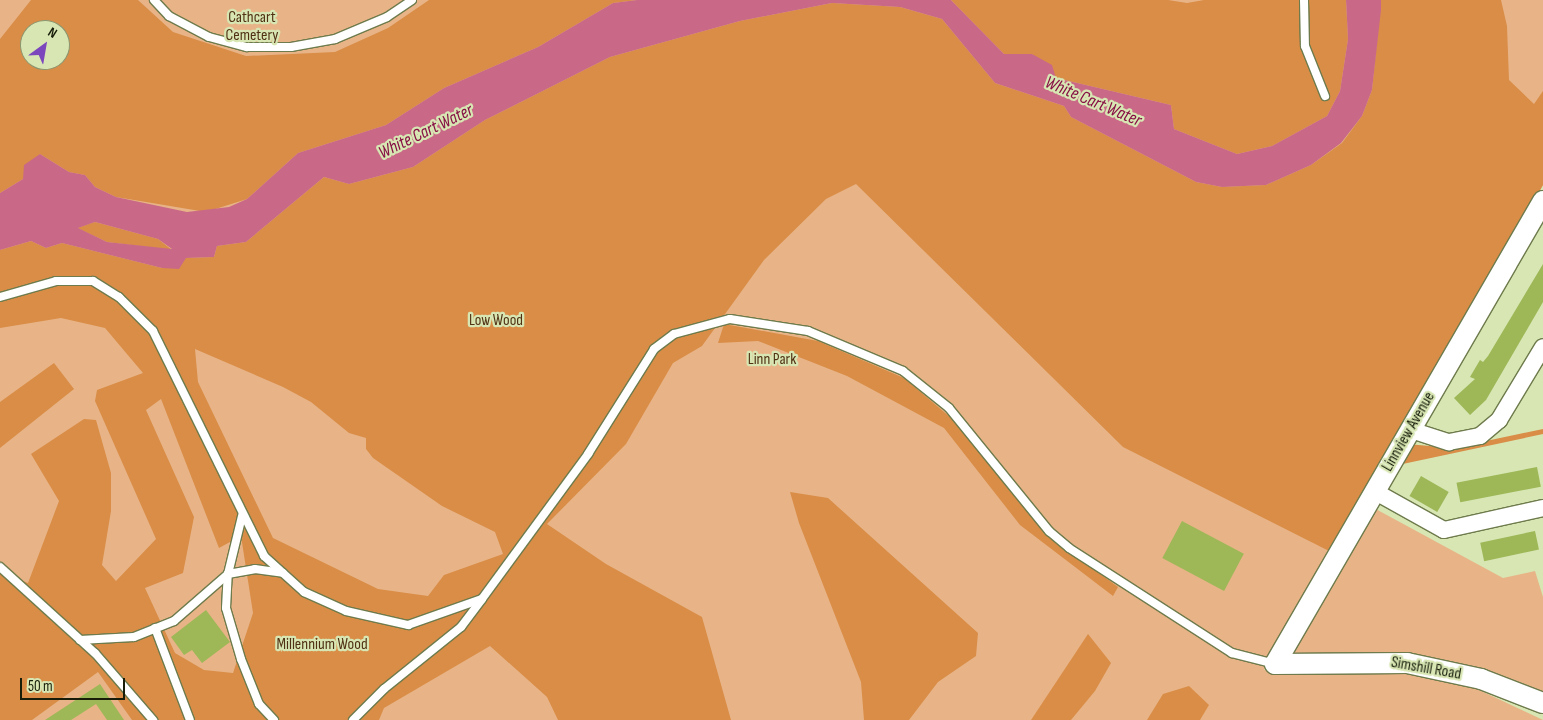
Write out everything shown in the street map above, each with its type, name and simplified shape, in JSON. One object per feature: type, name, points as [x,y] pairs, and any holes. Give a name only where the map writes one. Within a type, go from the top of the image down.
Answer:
[{"type":"street","name":"Linnview Avenue","points":[[1275,664],[1543,201]]},
{"type":"street","points":[[1411,430],[1449,442],[1480,436],[1499,420],[1543,347]]},
{"type":"street","points":[[1374,491],[1444,530],[1543,509]]},
{"type":"street","name":"Simshill Road","points":[[1275,664],[1406,663],[1481,680],[1543,702]]},
{"type":"lane","points":[[154,0],[169,16],[209,37],[247,47],[291,47],[335,40],[388,17],[412,0]]},
{"type":"lane","points":[[1304,0],[1305,46],[1325,96]]},
{"type":"lane","points":[[0,297],[56,281],[93,281],[119,297],[153,331],[242,516],[264,556],[304,592],[346,611],[408,625],[482,599]]},
{"type":"lane","points":[[353,720],[384,689],[461,627],[588,454],[654,349],[674,334],[730,319],[808,331],[903,371],[949,408],[1049,531],[1069,548],[1232,653],[1275,664]]},
{"type":"lane","points":[[242,516],[228,574],[226,608],[241,659],[259,704],[274,720]]},
{"type":"lane","points":[[0,567],[124,683],[153,720]]},
{"type":"lane","points":[[80,640],[134,637],[174,621],[228,574],[255,569],[283,574]]},
{"type":"lane","points":[[155,628],[190,720]]},
{"type":"green space","name":"Linn Park","points":[[0,0],[1543,0],[1543,185],[1264,670],[1413,670],[1475,688],[1543,720],[0,720]]},
{"type":"green space","points":[[31,0],[138,0],[173,32],[246,56],[335,52],[388,28],[429,0],[637,0],[613,3],[538,47],[444,88],[386,125],[298,153],[247,199],[206,212],[116,197],[95,187],[85,175],[69,172],[40,154],[23,179],[0,193],[0,39]]},
{"type":"green space","points":[[951,0],[1168,0],[1187,3],[1204,0],[1346,0],[1348,39],[1340,91],[1327,116],[1272,146],[1237,154],[1174,129],[1171,105],[1056,78],[1032,54],[1004,54]]},
{"type":"green space","points":[[1381,0],[1501,0],[1507,26],[1509,80],[1534,104],[1543,91],[1543,185],[1331,552],[1123,447],[856,184],[826,199],[764,260],[702,346],[673,363],[626,444],[547,524],[606,564],[702,617],[731,720],[558,720],[547,697],[490,646],[384,708],[379,720],[132,720],[98,672],[32,720],[0,720],[0,573],[28,583],[59,501],[31,454],[84,419],[96,420],[111,473],[111,511],[102,565],[116,581],[156,539],[95,401],[97,390],[143,373],[105,328],[61,318],[0,328],[0,250],[31,241],[46,248],[62,243],[162,268],[186,258],[214,257],[217,246],[246,242],[324,177],[349,184],[413,167],[485,120],[610,57],[740,21],[832,3],[900,7],[942,19],[995,83],[1064,106],[1071,117],[1196,182],[1222,187],[1266,185],[1311,165],[1342,143],[1362,116],[1372,90]],"holes":[[[195,349],[283,387],[311,402],[349,433],[366,438],[366,449],[373,458],[442,506],[495,532],[503,554],[444,575],[428,596],[378,589],[273,538],[198,382]],[[161,399],[219,548],[241,536],[253,613],[233,673],[204,670],[175,653],[145,588],[183,573],[194,517],[146,410]]]},
{"type":"green space","points":[[95,222],[158,239],[172,250],[107,242],[77,228]]},
{"type":"green space","points":[[724,324],[818,341],[904,378],[957,423],[1046,534],[1118,587],[1113,596],[1020,525],[944,428],[847,376],[758,341],[718,343]]},
{"type":"green space","points":[[54,363],[74,389],[0,448],[0,402]]},
{"type":"green space","points":[[1543,429],[1543,434],[1398,465],[1407,444],[1453,448]]},
{"type":"green space","points":[[790,492],[828,498],[978,633],[976,656],[938,682],[909,720],[864,720],[861,682],[799,523]]},
{"type":"green space","points":[[1372,507],[1503,578],[1535,571],[1543,597],[1543,692],[1455,662],[1287,658]]},
{"type":"green space","points":[[1088,634],[1111,663],[1095,691],[1071,720],[1031,720]]},
{"type":"green space","points":[[1189,686],[1209,705],[1200,720],[1147,720],[1163,694]]},
{"type":"water","name":"White Cart Water","points":[[637,0],[951,0],[1004,54],[1032,54],[1052,65],[1056,78],[1171,105],[1174,129],[1237,154],[1272,146],[1327,116],[1340,91],[1348,39],[1346,0],[1381,0],[1381,10],[1372,90],[1362,116],[1341,143],[1311,165],[1266,185],[1222,187],[1196,182],[1071,117],[1064,106],[995,83],[942,19],[900,7],[832,3],[740,21],[610,57],[485,120],[413,167],[349,184],[324,177],[246,242],[217,246],[214,257],[186,258],[179,269],[162,268],[62,243],[46,248],[31,241],[0,250],[0,193],[23,179],[24,165],[40,154],[69,172],[85,175],[95,187],[116,197],[187,212],[229,207],[247,199],[298,153],[386,125],[444,88],[538,47],[613,3]],"holes":[[[95,222],[158,239],[172,249],[107,242],[78,228]]]},
{"type":"building","points":[[1543,264],[1543,302],[1486,400],[1470,415],[1454,398],[1475,379],[1470,377],[1480,360],[1483,362],[1488,356]]},
{"type":"building","points":[[1537,467],[1541,487],[1460,502],[1457,483]]},
{"type":"building","points":[[1421,476],[1449,492],[1437,512],[1410,496]]},
{"type":"building","points":[[1182,521],[1244,554],[1224,591],[1162,558]]},
{"type":"building","points":[[1535,531],[1539,550],[1484,561],[1480,543]]},
{"type":"building","points":[[206,610],[230,642],[202,663],[192,650],[184,655],[171,637]]},
{"type":"building","points":[[100,684],[124,720],[107,720],[96,704],[71,720],[45,720]]},
{"type":"park label","name":"Cathcart Cemetery","points":[[252,27]]},
{"type":"park label","name":"Low Wood","points":[[496,321]]},
{"type":"park label","name":"Millennium Wood","points":[[322,645]]}]
